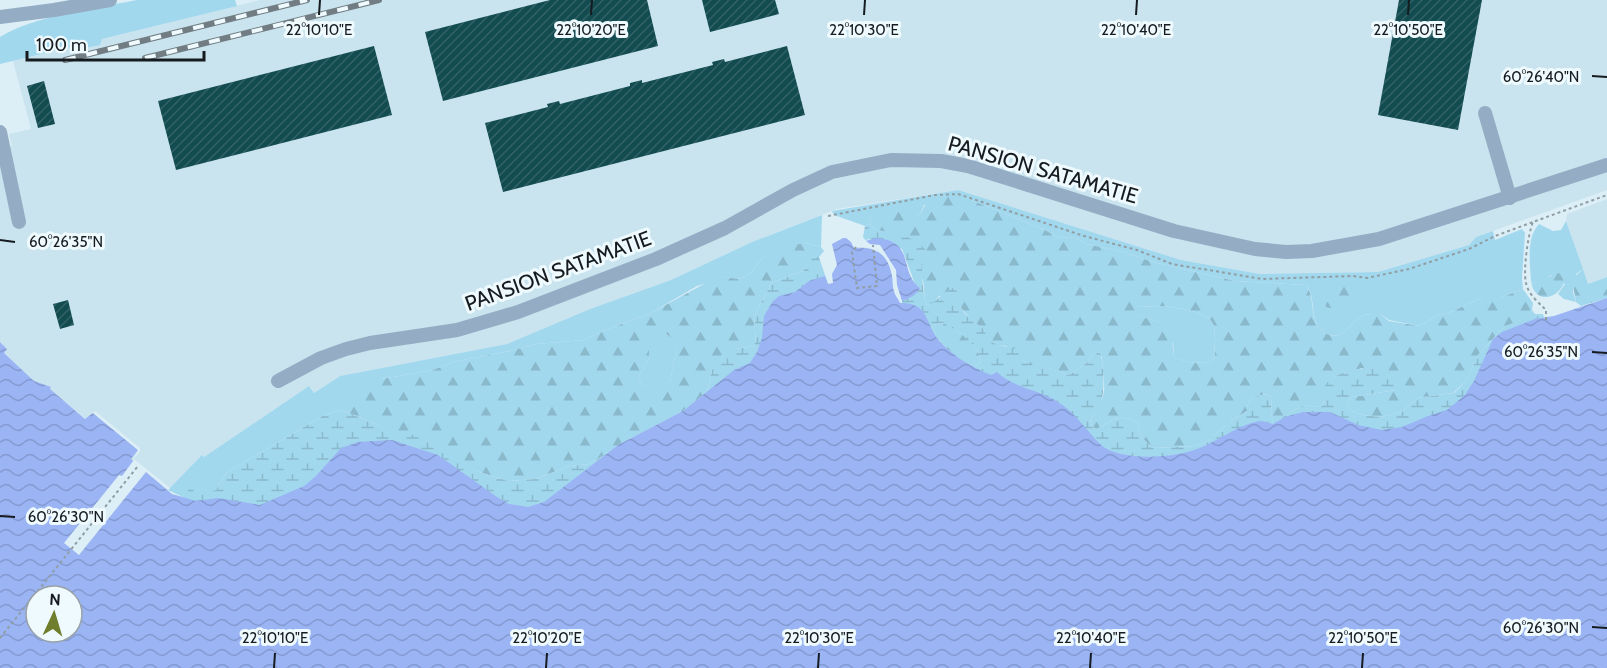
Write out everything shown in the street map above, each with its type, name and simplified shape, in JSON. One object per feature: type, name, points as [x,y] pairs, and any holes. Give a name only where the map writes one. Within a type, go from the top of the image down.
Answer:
[{"type":"street","points":[[0,17],[110,0]]},
{"type":"street","points":[[1485,113],[1510,198]]},
{"type":"street","points":[[0,132],[19,222]]},
{"type":"street","name":"PANSION SATAMATIE","points":[[278,381],[321,358],[346,349],[370,343],[457,330],[518,312],[656,259],[725,228],[793,190],[832,172],[891,160],[941,161],[968,166],[1173,231],[1255,249],[1286,252],[1312,251],[1379,239],[1607,165]]},
{"type":"path","points":[[828,216],[935,195],[958,194],[1084,236],[1137,250],[1172,264],[1245,278],[1353,276],[1367,278],[1409,269],[1469,249],[1495,236],[1607,195]]},
{"type":"path","points":[[1533,222],[1529,232],[1526,284],[1533,297],[1546,310],[1546,320]]},
{"type":"path","points":[[856,247],[852,252],[857,288],[878,286],[873,246]]},
{"type":"path","points":[[0,638],[138,466]]},
{"type":"shaded area","points":[[260,0],[1607,0],[1607,190],[1476,237],[1469,245],[1378,272],[1260,274],[1181,260],[958,190],[837,209],[752,242],[671,280],[590,309],[507,344],[340,376],[314,393],[309,386],[204,457],[203,455],[168,490],[130,459],[137,450],[92,414],[86,419],[49,389],[50,387],[34,381],[4,353],[3,344],[0,342],[0,149],[12,146],[9,134],[31,129],[13,61],[75,46],[100,45],[102,39]]},
{"type":"shaded area","points":[[1607,199],[1607,277],[1588,284],[1566,221],[1567,214]]},
{"type":"green space","points":[[137,0],[235,0],[237,6],[102,39],[100,45],[80,49],[75,46],[0,64],[0,37],[14,30],[47,18]]},
{"type":"green space","points":[[958,190],[1181,260],[1260,274],[1378,272],[1469,245],[1476,237],[1493,231],[1495,240],[1522,229],[1525,233],[1523,289],[1500,298],[1483,298],[1469,303],[1454,311],[1436,316],[1420,326],[1389,320],[1380,314],[1364,315],[1342,333],[1333,336],[1321,330],[1317,325],[1312,297],[1306,285],[1235,281],[1087,244],[1074,237],[1059,238],[964,197],[924,205],[920,214],[911,216],[895,211],[871,217],[870,223],[865,226],[834,215],[832,211]]},
{"type":"green space","points":[[945,195],[964,197],[1059,238],[1074,237],[1087,244],[1235,281],[1306,285],[1317,325],[1321,330],[1333,336],[1342,333],[1364,315],[1380,314],[1389,321],[1420,326],[1436,316],[1454,311],[1469,303],[1483,298],[1500,298],[1523,289],[1533,303],[1532,310],[1525,318],[1504,327],[1479,354],[1465,382],[1453,393],[1417,398],[1402,412],[1381,417],[1362,415],[1349,410],[1347,403],[1352,397],[1396,390],[1362,368],[1333,378],[1326,387],[1323,405],[1300,407],[1273,424],[1272,397],[1262,395],[1253,398],[1247,411],[1228,423],[1208,441],[1195,446],[1153,448],[1142,438],[1137,422],[1130,419],[1120,418],[1097,429],[1092,427],[1091,419],[1104,391],[1102,357],[1093,353],[1088,362],[1069,375],[1048,368],[1035,368],[1006,346],[995,345],[986,338],[984,329],[972,321],[957,303],[957,293],[939,296],[933,304],[927,305],[924,284],[907,238],[874,229],[870,223],[871,217],[886,212],[920,214],[929,198]],"holes":[[[1162,306],[1200,314],[1212,322],[1215,331],[1215,357],[1209,363],[1187,362],[1174,357],[1171,330],[1159,322],[1136,315],[1135,307]]]},
{"type":"green space","points":[[822,215],[821,247],[806,243],[762,258],[750,274],[738,279],[726,277],[697,286],[649,314],[584,340],[536,344],[453,362],[433,370],[381,379],[341,402],[341,410],[324,415],[226,473],[216,490],[204,494],[197,489],[183,497],[168,490],[202,455],[204,457],[309,386],[314,393],[340,376],[507,344],[590,309],[671,280],[752,242]]},
{"type":"green space","points":[[1566,221],[1583,269],[1576,274],[1573,292],[1576,302],[1564,299],[1558,294],[1565,284],[1551,275],[1542,281],[1535,282],[1532,286],[1531,280],[1530,243],[1535,230],[1539,224],[1553,231],[1561,230]]},
{"type":"green space","points":[[870,223],[874,229],[901,235],[920,244],[925,249],[922,277],[927,305],[953,288],[958,292],[962,309],[969,318],[984,329],[989,339],[996,344],[1016,349],[1026,362],[1069,375],[1088,362],[1093,353],[1099,351],[1103,368],[1103,391],[1101,402],[1090,423],[1092,427],[1097,429],[1120,418],[1130,419],[1137,422],[1142,438],[1153,448],[1195,446],[1208,441],[1228,423],[1247,411],[1253,398],[1262,395],[1272,397],[1273,423],[1300,407],[1323,405],[1324,388],[1329,380],[1356,369],[1385,370],[1391,373],[1400,385],[1396,390],[1352,397],[1347,403],[1349,410],[1362,415],[1381,417],[1402,412],[1417,398],[1454,393],[1465,382],[1479,354],[1504,327],[1524,318],[1532,310],[1535,314],[1543,314],[1544,318],[1442,441],[1171,480],[996,402],[902,303],[919,288],[915,284],[902,249],[868,239],[866,241],[863,237],[865,226]],"holes":[[[943,323],[961,334],[976,349],[981,361],[974,368],[955,355],[938,338],[932,325]]]},
{"type":"green space","points":[[806,243],[821,247],[824,251],[819,257],[811,258],[803,271],[771,283],[756,313],[754,346],[736,349],[712,370],[707,392],[683,411],[618,445],[589,464],[570,466],[535,479],[508,481],[476,471],[379,425],[341,410],[341,402],[354,389],[381,379],[433,370],[453,362],[536,344],[584,340],[649,314],[713,279],[726,277],[738,279],[750,274],[762,258],[787,246]],"holes":[[[655,333],[665,333],[674,340],[676,351],[670,382],[654,387],[642,386],[638,378],[649,358],[649,339]]]},
{"type":"green space","points":[[811,257],[819,257],[828,284],[793,339],[555,517],[263,527],[172,494],[183,497],[189,489],[197,489],[204,493],[216,490],[226,473],[324,415],[341,410],[379,425],[421,437],[476,471],[508,481],[535,479],[570,466],[589,464],[618,445],[683,411],[707,392],[712,370],[721,355],[736,349],[754,346],[756,313],[771,283],[803,271]]},
{"type":"green space","points":[[1583,269],[1588,284],[1607,277],[1607,298],[1581,306],[1576,302],[1572,279]]},
{"type":"green space","points":[[1558,273],[1565,276],[1561,289],[1546,297],[1535,292],[1532,286],[1535,282]]},
{"type":"green space","points":[[1336,281],[1359,281],[1364,288],[1353,303],[1344,308],[1326,307],[1323,295],[1327,288]]},
{"type":"green space","points":[[1162,306],[1192,311],[1207,317],[1212,322],[1215,331],[1215,357],[1209,363],[1187,362],[1174,357],[1173,343],[1159,322],[1135,315],[1135,307]]},
{"type":"green space","points":[[944,323],[961,334],[976,349],[981,361],[974,368],[955,355],[938,338],[932,325]]},
{"type":"green space","points":[[654,333],[665,333],[675,340],[676,351],[670,382],[654,388],[642,386],[638,378],[649,358],[649,339]]},
{"type":"water","points":[[843,238],[851,242],[854,248],[869,248],[880,253],[890,268],[894,293],[900,303],[917,306],[922,310],[935,335],[951,352],[984,372],[991,375],[997,372],[1011,382],[1051,398],[1064,406],[1108,450],[1120,454],[1147,457],[1187,452],[1205,446],[1252,423],[1262,421],[1273,424],[1285,417],[1303,412],[1330,412],[1358,425],[1382,430],[1402,427],[1447,410],[1465,395],[1493,339],[1502,332],[1535,319],[1554,316],[1607,298],[1607,668],[0,668],[0,342],[7,349],[4,353],[34,381],[51,387],[50,389],[85,419],[93,413],[138,450],[131,459],[172,494],[196,501],[218,498],[260,505],[304,486],[341,448],[358,442],[392,440],[438,455],[509,504],[528,507],[544,502],[618,445],[683,411],[734,370],[750,363],[762,338],[764,316],[773,301],[779,296],[795,292],[809,281],[825,276],[828,284],[833,283],[832,274],[837,265],[832,244]]},
{"type":"water","points":[[876,238],[888,240],[902,251],[909,273],[920,288],[917,293],[902,301],[897,285],[896,270],[880,245],[866,241]]},
{"type":"pier","points":[[95,411],[140,448],[134,459],[170,488],[168,490],[146,472],[79,555],[64,543],[119,475],[122,476],[138,450],[93,413]]},
{"type":"building","points":[[550,0],[647,0],[658,46],[443,101],[425,32]]},
{"type":"building","points":[[702,0],[775,0],[779,14],[710,32]]},
{"type":"building","points":[[1399,0],[1482,0],[1458,130],[1378,115]]},
{"type":"building","points":[[374,46],[392,115],[176,170],[158,101]]},
{"type":"building","points":[[787,46],[805,115],[503,192],[485,123],[548,107],[547,104],[559,101],[560,104],[630,86],[630,83],[642,80],[642,83],[713,65],[712,62],[724,59],[725,62]]},
{"type":"building","points":[[44,81],[55,124],[38,128],[27,86]]},
{"type":"building","points":[[68,300],[74,325],[60,329],[53,304]]},
{"type":"railway","points":[[65,60],[307,0]]},
{"type":"railway","points":[[145,58],[379,0]]}]
